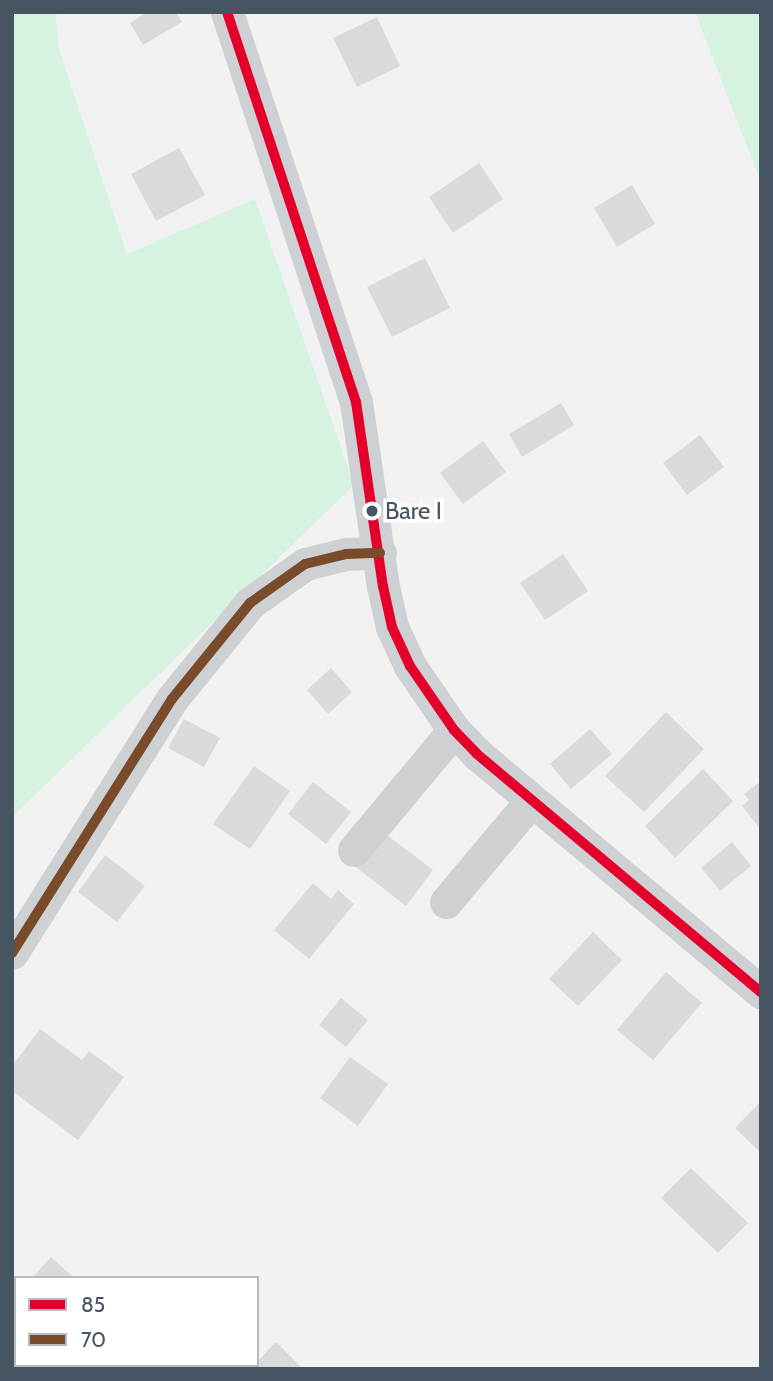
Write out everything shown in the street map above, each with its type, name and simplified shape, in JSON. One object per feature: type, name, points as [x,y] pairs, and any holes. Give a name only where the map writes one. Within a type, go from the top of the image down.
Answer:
[{"type":"street","points":[[228,12],[356,402],[392,627],[426,693],[454,730],[530,802],[658,903],[761,992]]},
{"type":"street","points":[[12,953],[172,699],[250,603],[305,564],[346,554],[380,553]]},
{"type":"street","points":[[354,850],[454,730]]},
{"type":"street","points":[[446,902],[530,802]]},
{"type":"green space","points":[[12,12],[56,12],[59,49],[127,254],[255,199],[354,485],[12,817]]},
{"type":"green space","points":[[695,12],[761,12],[761,183]]},
{"type":"building","points":[[147,12],[176,12],[182,22],[143,45],[130,23]]},
{"type":"building","points":[[377,17],[400,66],[357,87],[333,38]]},
{"type":"building","points":[[179,148],[205,195],[156,221],[131,174]]},
{"type":"building","points":[[479,163],[503,199],[453,233],[429,197]]},
{"type":"building","points":[[632,185],[655,224],[617,247],[594,208]]},
{"type":"building","points":[[425,258],[450,308],[392,337],[367,287]]},
{"type":"building","points":[[561,403],[574,425],[522,457],[509,434]]},
{"type":"building","points":[[700,435],[724,467],[687,495],[663,463]]},
{"type":"building","points":[[483,441],[506,472],[463,504],[440,473]]},
{"type":"building","points":[[563,554],[588,591],[545,620],[520,583]]},
{"type":"building","points":[[331,668],[352,692],[328,714],[307,690]]},
{"type":"building","points":[[666,712],[704,749],[644,812],[605,776]]},
{"type":"building","points":[[184,719],[220,738],[204,767],[168,748]]},
{"type":"building","points":[[590,729],[612,754],[571,789],[550,764]]},
{"type":"building","points":[[254,766],[290,791],[250,849],[213,824]]},
{"type":"building","points":[[703,769],[733,801],[675,858],[645,826]]},
{"type":"building","points":[[761,781],[761,830],[742,806],[749,800],[744,794]]},
{"type":"building","points":[[313,782],[351,812],[326,844],[288,814]]},
{"type":"building","points":[[379,829],[433,870],[406,906],[352,864]]},
{"type":"building","points":[[732,842],[751,866],[720,891],[701,868]]},
{"type":"building","points":[[105,855],[145,886],[117,922],[78,892]]},
{"type":"building","points":[[313,883],[331,899],[338,890],[354,904],[309,959],[274,930]]},
{"type":"building","points":[[593,932],[622,960],[578,1006],[549,979]]},
{"type":"building","points":[[666,972],[702,1003],[653,1060],[617,1030]]},
{"type":"building","points":[[341,998],[368,1020],[346,1047],[319,1025]]},
{"type":"building","points":[[40,1029],[82,1060],[89,1051],[124,1077],[78,1140],[12,1091],[12,1066]]},
{"type":"building","points":[[350,1057],[388,1084],[358,1126],[320,1098]]},
{"type":"building","points":[[761,1101],[761,1153],[735,1128]]},
{"type":"building","points":[[691,1168],[748,1223],[718,1253],[661,1198]]},
{"type":"building","points":[[51,1257],[72,1276],[34,1276]]},
{"type":"building","points":[[276,1342],[303,1369],[250,1369],[259,1367],[259,1360]]},
{"type":"building","points":[[242,1367],[243,1369],[203,1369]]},
{"type":"transit line","name":"85","points":[[227,12],[356,402],[383,586],[392,627],[410,666],[454,730],[477,754],[761,992]]},
{"type":"transit line","name":"70","points":[[12,953],[172,699],[250,603],[305,564],[346,554],[380,553]]},
{"type":"place","name":"Bare I","points":[[372,511]]}]
